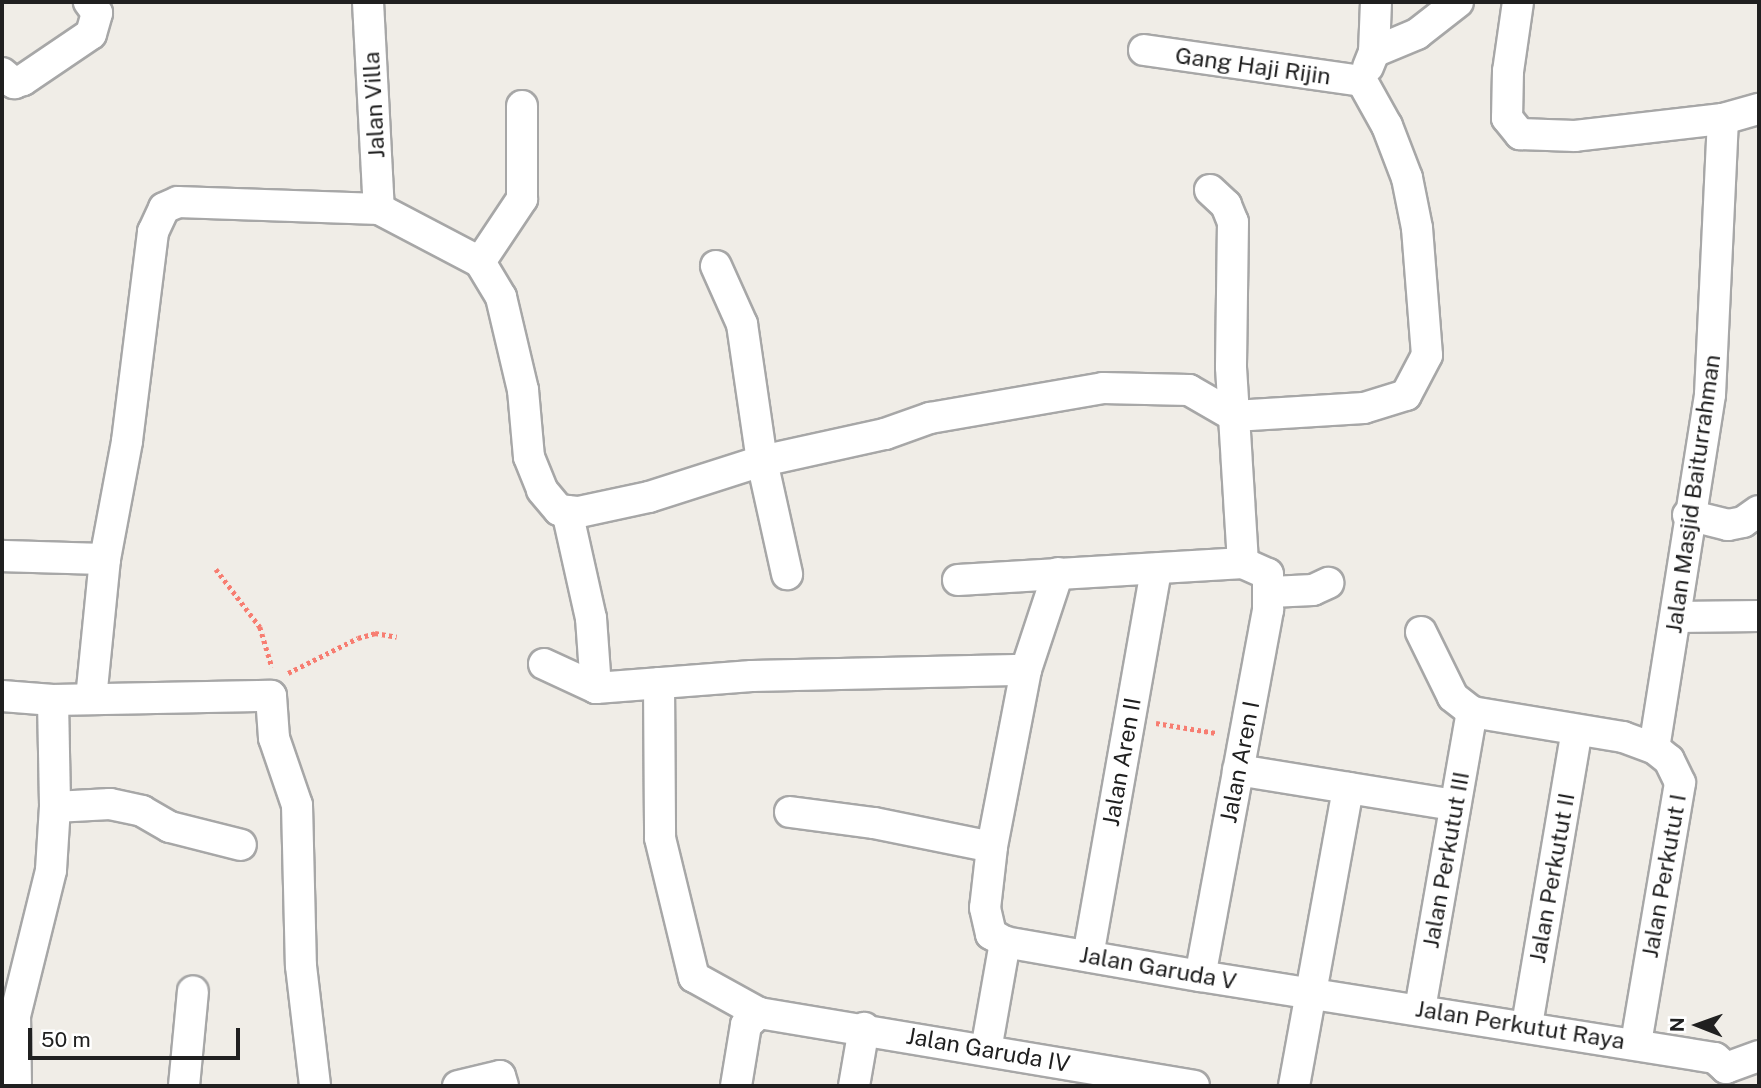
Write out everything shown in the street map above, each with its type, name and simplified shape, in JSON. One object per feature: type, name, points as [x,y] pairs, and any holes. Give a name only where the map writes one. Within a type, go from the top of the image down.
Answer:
[{"type":"street","points":[[2,73],[14,83],[23,80],[91,34],[97,25],[97,13],[89,2]]},
{"type":"street","name":"Jalan Villa","points":[[368,2],[379,209]]},
{"type":"street","points":[[91,699],[105,559],[127,441],[158,215],[178,202],[379,209],[480,262],[501,297],[523,390],[529,457],[551,504],[567,511],[649,497],[762,461],[885,434],[930,418],[1103,388],[1189,390],[1234,416],[1364,408],[1406,394],[1420,375],[1427,355],[1417,228],[1407,178],[1387,126],[1362,81],[1374,52],[1376,2]]},
{"type":"street","points":[[1374,52],[1417,34],[1458,2]]},
{"type":"street","points":[[1518,2],[1507,118],[1520,134],[1575,136],[1723,118],[1759,109]]},
{"type":"street","name":"Gang Haji Rijin","points":[[1144,50],[1362,81]]},
{"type":"street","points":[[480,262],[522,199],[522,106]]},
{"type":"street","name":"Jalan Masjid Baiturrahman","points":[[1654,748],[1676,617],[1688,515],[1710,395],[1723,118]]},
{"type":"street","points":[[1210,190],[1226,205],[1233,222],[1234,416],[1244,563]]},
{"type":"street","points":[[716,267],[742,324],[762,461],[787,573]]},
{"type":"street","points":[[1688,515],[1728,525],[1743,522],[1759,510]]},
{"type":"street","points":[[567,511],[591,618],[596,688]]},
{"type":"street","points":[[2,556],[105,559]]},
{"type":"street","points":[[958,580],[1244,563],[1268,575],[1271,592],[1313,590],[1328,583]]},
{"type":"street","name":"Jalan Aren II","points":[[1088,956],[1156,569]]},
{"type":"street","points":[[986,1050],[1005,942],[991,934],[986,923],[992,847],[1026,670],[1058,573]]},
{"type":"street","name":"Jalan Aren I","points":[[1200,976],[1271,592]]},
{"type":"street","points":[[1676,617],[1759,616]]},
{"type":"street","points":[[1421,632],[1453,697],[1472,712],[1623,737],[1654,748]]},
{"type":"street","points":[[544,664],[596,688],[659,683],[1026,670]]},
{"type":"street","points":[[659,683],[660,838],[694,977],[759,1013],[746,1026],[736,1086]]},
{"type":"street","points":[[2,696],[53,700],[271,696],[274,738],[297,805],[302,966],[315,1086]]},
{"type":"street","points":[[16,1086],[15,1016],[51,870],[55,807],[53,700]]},
{"type":"street","name":"Jalan Perkutut III","points":[[1420,1009],[1472,712]]},
{"type":"street","name":"Jalan Perkutut II","points":[[1527,1025],[1577,730]]},
{"type":"street","name":"Jalan Perkutut I","points":[[1636,1044],[1680,783],[1668,760],[1654,748]]},
{"type":"street","points":[[1238,770],[1455,804]]},
{"type":"street","points":[[1294,1086],[1348,788]]},
{"type":"street","points":[[55,807],[110,804],[142,811],[170,827],[242,845]]},
{"type":"street","points":[[790,812],[874,823],[992,847]]},
{"type":"street","name":"Jalan Garuda V","points":[[1005,942],[1311,993]]},
{"type":"street","points":[[184,1086],[193,992]]},
{"type":"street","name":"Jalan Perkutut Raya","points":[[1311,993],[1527,1025],[1715,1058],[1727,1077]]},
{"type":"street","name":"Jalan Garuda IV","points":[[759,1013],[864,1028],[1194,1086]]},
{"type":"street","points":[[854,1086],[864,1028]]},
{"type":"street","points":[[1727,1077],[1759,1056]]},
{"type":"street","points":[[458,1086],[500,1076],[503,1086]]},
{"type":"path","points":[[216,569],[260,628],[273,670]]},
{"type":"path","points":[[283,676],[358,638],[374,633],[397,637]]},
{"type":"path","points":[[1130,719],[1245,738]]}]
